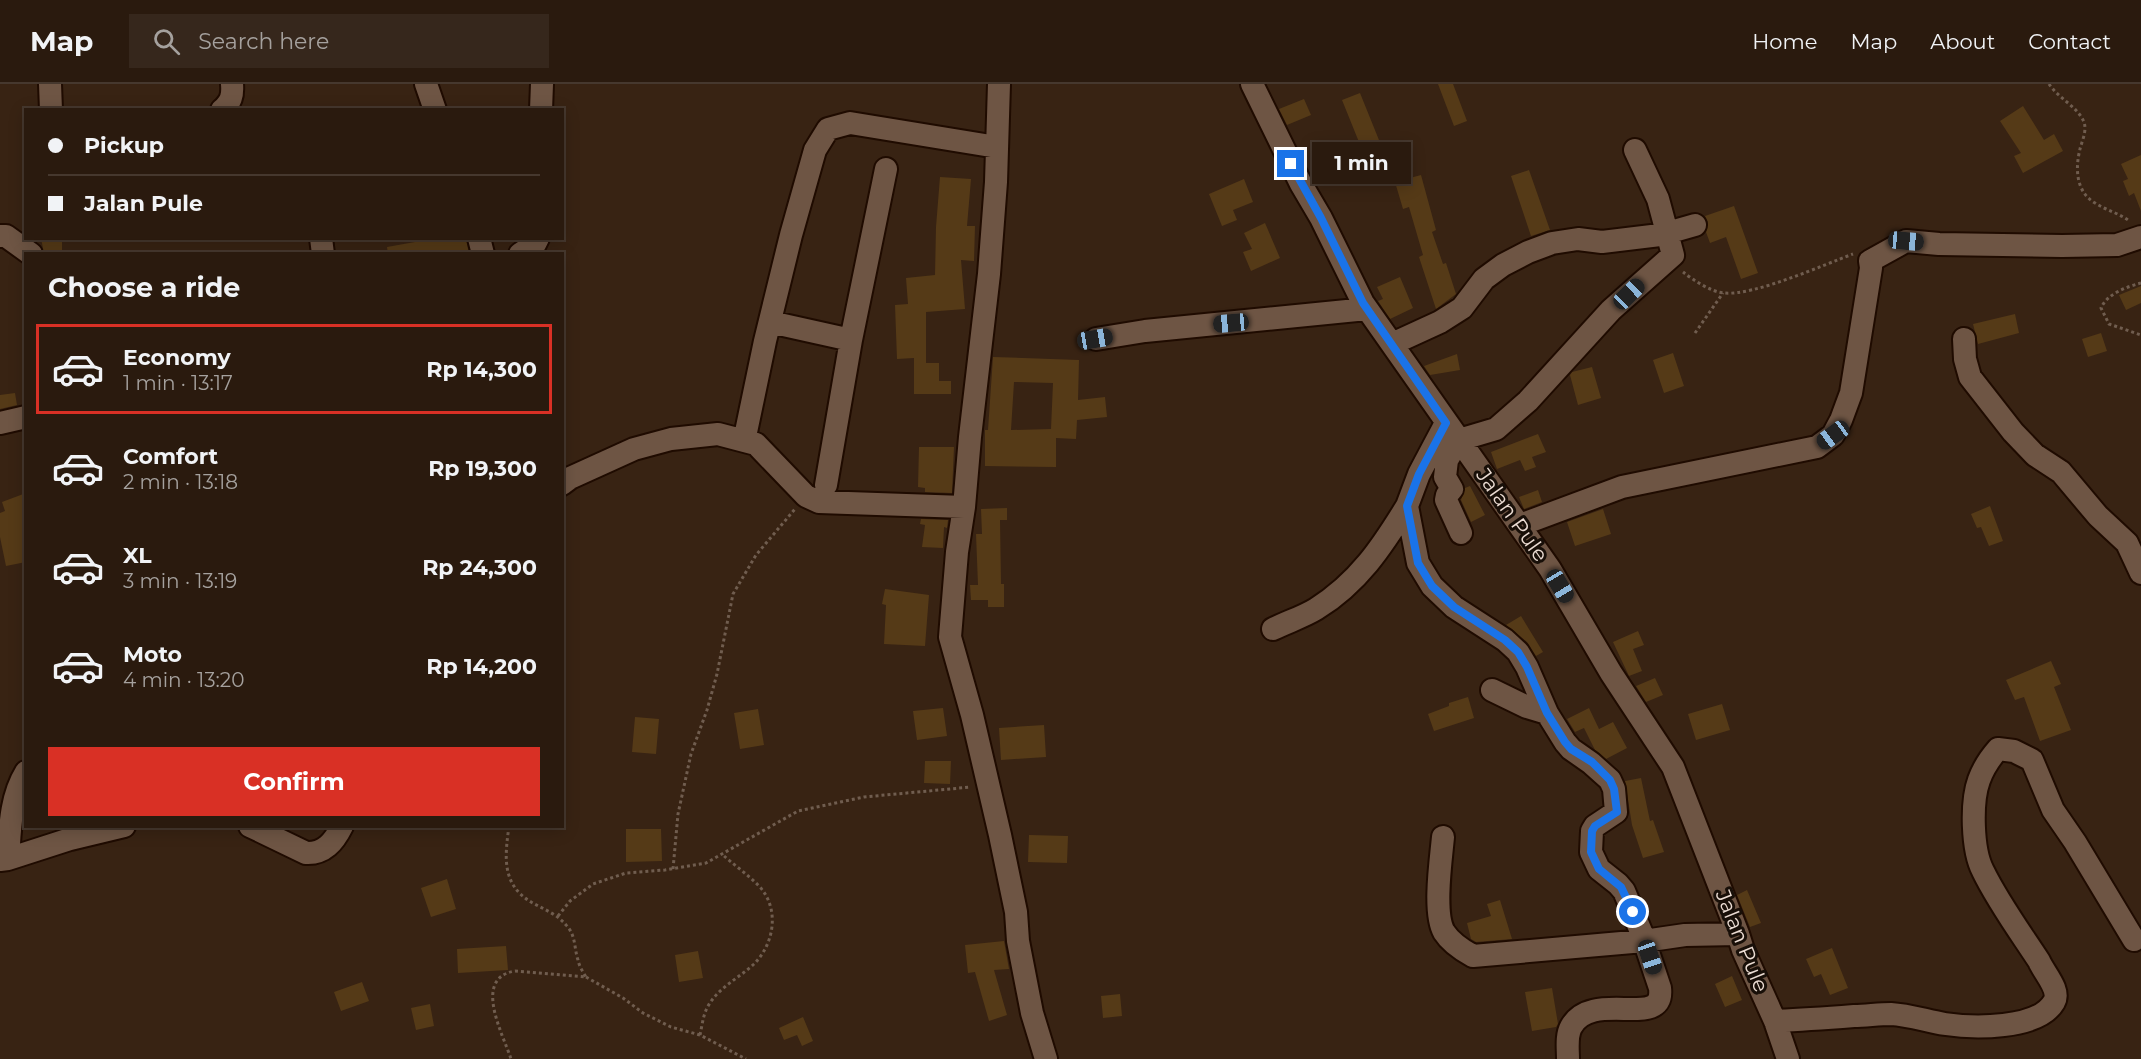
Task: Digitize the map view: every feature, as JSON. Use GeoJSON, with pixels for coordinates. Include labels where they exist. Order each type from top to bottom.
{"type":"FeatureCollection","features":[{"type":"Feature","properties":{"kind":"street"},"geometry":{"type":"LineString","coordinates":[[50,84],[51,108]]}},
{"type":"Feature","properties":{"kind":"street"},"geometry":{"type":"LineString","coordinates":[[224,108],[229,104],[233,94],[232,84]]}},
{"type":"Feature","properties":{"kind":"street"},"geometry":{"type":"LineString","coordinates":[[426,84],[434,108]]}},
{"type":"Feature","properties":{"kind":"street"},"geometry":{"type":"LineString","coordinates":[[541,108],[542,84]]}},
{"type":"Feature","properties":{"kind":"street"},"geometry":{"type":"LineString","coordinates":[[999,84],[989,274],[964,507],[957,552],[950,638],[972,715],[1016,912],[1018,941],[1032,1013],[1046,1059]]}},
{"type":"Feature","properties":{"kind":"street","name":"Jalan Pule"},"geometry":{"type":"LineString","coordinates":[[1252,84],[1301,184],[1368,309],[1550,569],[1611,673],[1673,767],[1743,950],[1775,1021],[1788,1059]]}},
{"type":"Feature","properties":{"kind":"street"},"geometry":{"type":"LineString","coordinates":[[746,432],[770,322],[815,150],[828,129],[850,123],[997,147]]}},
{"type":"Feature","properties":{"kind":"street"},"geometry":{"type":"LineString","coordinates":[[1273,629],[1315,610],[1352,582],[1375,556],[1407,506],[1419,474],[1453,431],[1496,429],[1528,401],[1611,310],[1673,255],[1658,199],[1635,150]]}},
{"type":"Feature","properties":{"kind":"street"},"geometry":{"type":"LineString","coordinates":[[825,484],[851,340],[886,169]]}},
{"type":"Feature","properties":{"kind":"street"},"geometry":{"type":"LineString","coordinates":[[1392,344],[1440,322],[1462,308],[1484,279],[1503,265],[1528,252],[1552,243],[1578,239],[1602,243],[1668,233],[1695,225]]}},
{"type":"Feature","properties":{"kind":"street"},"geometry":{"type":"LineString","coordinates":[[1520,525],[1622,487],[1817,447],[1833,435],[1851,393],[1870,261],[1906,241],[1939,244],[2117,245],[2137,231]]}},
{"type":"Feature","properties":{"kind":"street"},"geometry":{"type":"LineString","coordinates":[[0,236],[6,236],[28,252]]}},
{"type":"Feature","properties":{"kind":"street"},"geometry":{"type":"LineString","coordinates":[[523,252],[537,240]]}},
{"type":"Feature","properties":{"kind":"street"},"geometry":{"type":"LineString","coordinates":[[1095,339],[1144,331],[1368,309]]}},
{"type":"Feature","properties":{"kind":"street"},"geometry":{"type":"LineString","coordinates":[[770,322],[851,340]]}},
{"type":"Feature","properties":{"kind":"street"},"geometry":{"type":"LineString","coordinates":[[1964,339],[1965,359],[1970,377],[2013,432],[2035,455],[2061,472],[2098,516],[2127,543],[2141,573]]}},
{"type":"Feature","properties":{"kind":"street"},"geometry":{"type":"LineString","coordinates":[[0,423],[24,417]]}},
{"type":"Feature","properties":{"kind":"street"},"geometry":{"type":"LineString","coordinates":[[1453,431],[1445,477],[1452,489],[1446,500],[1461,533]]}},
{"type":"Feature","properties":{"kind":"street"},"geometry":{"type":"LineString","coordinates":[[564,482],[634,449],[671,439],[718,434],[756,444],[806,496],[819,502],[964,507]]}},
{"type":"Feature","properties":{"kind":"street"},"geometry":{"type":"LineString","coordinates":[[1407,506],[1418,563],[1432,586],[1454,607],[1505,640],[1518,652],[1547,713],[1571,749],[1592,762],[1613,784],[1617,812],[1595,826],[1592,831],[1591,852],[1599,869],[1621,887],[1644,941],[1660,988],[1661,998],[1659,1004],[1644,1009],[1593,1010],[1579,1018],[1570,1027],[1568,1059]]}},
{"type":"Feature","properties":{"kind":"street"},"geometry":{"type":"LineString","coordinates":[[1492,690],[1547,713]]}},
{"type":"Feature","properties":{"kind":"street"},"geometry":{"type":"LineString","coordinates":[[1775,1021],[1891,1014],[1946,1024],[1980,1027],[2024,1022],[2041,1014],[2053,1004],[2056,995],[2053,984],[2044,974],[2039,962],[1982,870],[1976,846],[1974,815],[1978,782],[1998,749],[2014,751],[2032,760],[2053,810],[2134,940]]}},
{"type":"Feature","properties":{"kind":"street"},"geometry":{"type":"LineString","coordinates":[[24,775],[18,785],[4,860],[70,838],[115,828]]}},
{"type":"Feature","properties":{"kind":"street"},"geometry":{"type":"LineString","coordinates":[[254,828],[306,853],[316,853],[328,846],[341,828]]}},
{"type":"Feature","properties":{"kind":"street"},"geometry":{"type":"LineString","coordinates":[[1443,837],[1439,880],[1440,920],[1443,930],[1459,948],[1473,956],[1644,941],[1685,935],[1738,933]]}},
{"type":"Feature","properties":{"kind":"path"},"geometry":{"type":"LineString","coordinates":[[2049,84],[2083,120],[2084,131],[2076,164],[2079,183],[2085,194],[2093,202],[2117,212],[2137,231]]}},
{"type":"Feature","properties":{"kind":"path"},"geometry":{"type":"LineString","coordinates":[[1673,255],[1684,274],[1724,294],[1748,291],[1858,252],[1868,255],[1870,261]]}},
{"type":"Feature","properties":{"kind":"path"},"geometry":{"type":"LineString","coordinates":[[2141,283],[2112,295],[2104,300],[2101,308],[2109,324],[2141,335]]}},
{"type":"Feature","properties":{"kind":"path"},"geometry":{"type":"LineString","coordinates":[[1695,333],[1724,294]]}},
{"type":"Feature","properties":{"kind":"path"},"geometry":{"type":"LineString","coordinates":[[672,869],[678,814],[691,753],[717,674],[734,594],[756,555],[806,496]]}},
{"type":"Feature","properties":{"kind":"path"},"geometry":{"type":"LineString","coordinates":[[558,916],[570,902],[593,884],[626,873],[706,863],[798,811],[864,797],[987,786]]}},
{"type":"Feature","properties":{"kind":"path"},"geometry":{"type":"LineString","coordinates":[[509,828],[505,858],[513,885],[528,901],[558,916],[568,927],[575,941],[578,961],[586,977]]}},
{"type":"Feature","properties":{"kind":"path"},"geometry":{"type":"LineString","coordinates":[[699,1035],[706,1009],[719,991],[755,963],[768,944],[773,922],[769,903],[760,886],[723,855]]}},
{"type":"Feature","properties":{"kind":"path"},"geometry":{"type":"LineString","coordinates":[[511,1059],[491,999],[494,985],[506,973],[515,971],[586,977],[623,998],[643,1013],[671,1027],[699,1035],[747,1059]]}},
{"type":"Feature","properties":{"kind":"building"},"geometry":{"type":"Polygon","coordinates":[[[1438,84],[1453,84],[1467,121],[1454,126],[1438,84]]]}},
{"type":"Feature","properties":{"kind":"building"},"geometry":{"type":"Polygon","coordinates":[[[1360,93],[1381,145],[1363,152],[1342,100],[1360,93]]]}},
{"type":"Feature","properties":{"kind":"building"},"geometry":{"type":"Polygon","coordinates":[[[1304,99],[1311,115],[1287,125],[1279,109],[1304,99]]]}},
{"type":"Feature","properties":{"kind":"building"},"geometry":{"type":"Polygon","coordinates":[[[2023,106],[2044,140],[2054,134],[2063,151],[2023,173],[2014,156],[2021,153],[2000,121],[2023,106]]]}},
{"type":"Feature","properties":{"kind":"building"},"geometry":{"type":"Polygon","coordinates":[[[2141,155],[2141,211],[2134,193],[2129,196],[2123,181],[2128,179],[2121,164],[2141,155]]]}},
{"type":"Feature","properties":{"kind":"building"},"geometry":{"type":"Polygon","coordinates":[[[1529,170],[1550,230],[1531,236],[1511,176],[1529,170]]]}},
{"type":"Feature","properties":{"kind":"building"},"geometry":{"type":"Polygon","coordinates":[[[1421,175],[1436,230],[1432,232],[1443,264],[1446,263],[1456,294],[1436,309],[1419,257],[1423,255],[1409,207],[1403,209],[1395,182],[1421,175]]]}},
{"type":"Feature","properties":{"kind":"building"},"geometry":{"type":"Polygon","coordinates":[[[940,177],[971,179],[967,226],[975,226],[974,261],[961,260],[965,309],[926,312],[926,363],[939,363],[939,381],[951,381],[951,394],[914,394],[914,358],[897,359],[895,305],[908,304],[906,278],[935,275],[940,177]]]}},
{"type":"Feature","properties":{"kind":"building"},"geometry":{"type":"Polygon","coordinates":[[[1244,179],[1253,202],[1233,210],[1237,220],[1222,226],[1209,194],[1244,179]]]}},
{"type":"Feature","properties":{"kind":"building"},"geometry":{"type":"Polygon","coordinates":[[[1734,206],[1758,273],[1741,279],[1726,237],[1710,243],[1706,232],[1708,222],[1705,216],[1734,206]]]}},
{"type":"Feature","properties":{"kind":"building"},"geometry":{"type":"Polygon","coordinates":[[[1265,223],[1280,258],[1251,271],[1243,252],[1252,249],[1244,233],[1265,223]]]}},
{"type":"Feature","properties":{"kind":"building"},"geometry":{"type":"Polygon","coordinates":[[[41,240],[62,240],[62,252],[44,252],[41,240]]]}},
{"type":"Feature","properties":{"kind":"building"},"geometry":{"type":"Polygon","coordinates":[[[426,240],[466,240],[469,252],[388,252],[387,247],[426,240]]]}},
{"type":"Feature","properties":{"kind":"building"},"geometry":{"type":"Polygon","coordinates":[[[1400,277],[1413,308],[1390,319],[1378,301],[1383,299],[1377,287],[1400,277]]]}},
{"type":"Feature","properties":{"kind":"building"},"geometry":{"type":"Polygon","coordinates":[[[2141,286],[2141,303],[2126,310],[2119,295],[2141,286]]]}},
{"type":"Feature","properties":{"kind":"building"},"geometry":{"type":"Polygon","coordinates":[[[2015,314],[2019,333],[1978,344],[1973,324],[2015,314]]]}},
{"type":"Feature","properties":{"kind":"building"},"geometry":{"type":"Polygon","coordinates":[[[2101,333],[2107,351],[2088,357],[2082,339],[2101,333]]]}},
{"type":"Feature","properties":{"kind":"building"},"geometry":{"type":"Polygon","coordinates":[[[1673,353],[1684,386],[1664,393],[1653,360],[1673,353]]]}},
{"type":"Feature","properties":{"kind":"building"},"geometry":{"type":"Polygon","coordinates":[[[1457,354],[1460,370],[1430,375],[1424,366],[1457,354]]]}},
{"type":"Feature","properties":{"kind":"building"},"geometry":{"type":"Polygon","coordinates":[[[993,357],[1079,360],[1078,400],[1105,397],[1107,417],[1077,420],[1076,439],[1056,438],[1056,467],[985,466],[985,430],[988,430],[993,357]],[[1014,382],[1011,430],[1051,429],[1053,383],[1014,382]]]}},
{"type":"Feature","properties":{"kind":"building"},"geometry":{"type":"Polygon","coordinates":[[[1592,367],[1601,398],[1578,405],[1570,375],[1572,372],[1592,367]]]}},
{"type":"Feature","properties":{"kind":"building"},"geometry":{"type":"Polygon","coordinates":[[[15,393],[17,405],[0,409],[0,395],[15,393]]]}},
{"type":"Feature","properties":{"kind":"building"},"geometry":{"type":"Polygon","coordinates":[[[1538,434],[1546,452],[1532,457],[1536,467],[1525,471],[1520,460],[1497,469],[1491,452],[1538,434]]]}},
{"type":"Feature","properties":{"kind":"building"},"geometry":{"type":"Polygon","coordinates":[[[919,447],[954,447],[952,493],[925,492],[925,488],[918,487],[919,447]]]}},
{"type":"Feature","properties":{"kind":"building"},"geometry":{"type":"Polygon","coordinates":[[[1470,486],[1485,515],[1471,522],[1461,500],[1465,488],[1470,486]]]}},
{"type":"Feature","properties":{"kind":"building"},"geometry":{"type":"Polygon","coordinates":[[[1538,490],[1542,502],[1524,509],[1519,497],[1538,490]]]}},
{"type":"Feature","properties":{"kind":"building"},"geometry":{"type":"Polygon","coordinates":[[[24,494],[24,562],[6,566],[0,537],[0,513],[5,511],[2,502],[24,494]]]}},
{"type":"Feature","properties":{"kind":"building"},"geometry":{"type":"Polygon","coordinates":[[[1990,506],[2003,541],[1989,546],[1981,527],[1977,528],[1971,514],[1990,506]]]}},
{"type":"Feature","properties":{"kind":"building"},"geometry":{"type":"Polygon","coordinates":[[[1007,508],[1007,520],[1000,520],[1001,584],[1004,584],[1004,607],[988,607],[988,600],[971,600],[970,585],[978,585],[976,534],[982,534],[981,509],[1007,508]]]}},
{"type":"Feature","properties":{"kind":"building"},"geometry":{"type":"Polygon","coordinates":[[[1603,509],[1611,534],[1575,546],[1567,522],[1603,509]]]}},
{"type":"Feature","properties":{"kind":"building"},"geometry":{"type":"Polygon","coordinates":[[[921,519],[948,520],[947,528],[944,527],[943,548],[922,547],[925,525],[920,524],[921,519]]]}},
{"type":"Feature","properties":{"kind":"building"},"geometry":{"type":"Polygon","coordinates":[[[885,589],[929,595],[925,646],[884,644],[886,605],[882,604],[885,589]]]}},
{"type":"Feature","properties":{"kind":"building"},"geometry":{"type":"Polygon","coordinates":[[[1521,616],[1543,652],[1536,656],[1527,642],[1506,625],[1521,616]]]}},
{"type":"Feature","properties":{"kind":"building"},"geometry":{"type":"Polygon","coordinates":[[[1638,631],[1644,645],[1633,649],[1642,671],[1629,676],[1613,642],[1638,631]]]}},
{"type":"Feature","properties":{"kind":"building"},"geometry":{"type":"Polygon","coordinates":[[[2051,661],[2061,684],[2054,687],[2071,730],[2040,741],[2024,697],[2015,700],[2006,680],[2051,661]]]}},
{"type":"Feature","properties":{"kind":"building"},"geometry":{"type":"Polygon","coordinates":[[[1655,678],[1663,695],[1646,702],[1636,686],[1655,678]]]}},
{"type":"Feature","properties":{"kind":"building"},"geometry":{"type":"Polygon","coordinates":[[[1468,697],[1474,718],[1434,731],[1428,714],[1449,706],[1449,703],[1468,697]]]}},
{"type":"Feature","properties":{"kind":"building"},"geometry":{"type":"Polygon","coordinates":[[[1722,704],[1730,730],[1696,740],[1688,714],[1722,704]]]}},
{"type":"Feature","properties":{"kind":"building"},"geometry":{"type":"Polygon","coordinates":[[[943,708],[947,736],[917,740],[913,711],[943,708]]]}},
{"type":"Feature","properties":{"kind":"building"},"geometry":{"type":"Polygon","coordinates":[[[1589,708],[1599,729],[1613,722],[1627,748],[1606,759],[1595,750],[1584,728],[1575,732],[1567,719],[1589,708]]]}},
{"type":"Feature","properties":{"kind":"building"},"geometry":{"type":"Polygon","coordinates":[[[758,709],[764,745],[740,749],[734,713],[758,709]]]}},
{"type":"Feature","properties":{"kind":"building"},"geometry":{"type":"Polygon","coordinates":[[[635,717],[659,719],[656,754],[632,752],[635,717]]]}},
{"type":"Feature","properties":{"kind":"building"},"geometry":{"type":"Polygon","coordinates":[[[1044,725],[1046,757],[1001,760],[999,728],[1044,725]]]}},
{"type":"Feature","properties":{"kind":"building"},"geometry":{"type":"Polygon","coordinates":[[[925,761],[951,761],[950,784],[924,783],[925,761]]]}},
{"type":"Feature","properties":{"kind":"building"},"geometry":{"type":"Polygon","coordinates":[[[1641,778],[1650,821],[1653,820],[1664,852],[1643,858],[1632,825],[1625,781],[1641,778]]]}},
{"type":"Feature","properties":{"kind":"building"},"geometry":{"type":"Polygon","coordinates":[[[626,829],[661,829],[662,861],[626,862],[626,829]]]}},
{"type":"Feature","properties":{"kind":"building"},"geometry":{"type":"Polygon","coordinates":[[[1029,835],[1068,836],[1067,863],[1028,862],[1029,835]]]}},
{"type":"Feature","properties":{"kind":"building"},"geometry":{"type":"Polygon","coordinates":[[[447,879],[456,909],[431,917],[421,888],[447,879]]]}},
{"type":"Feature","properties":{"kind":"building"},"geometry":{"type":"Polygon","coordinates":[[[1747,890],[1761,923],[1750,927],[1737,895],[1747,890]]]}},
{"type":"Feature","properties":{"kind":"building"},"geometry":{"type":"Polygon","coordinates":[[[1500,900],[1512,939],[1476,942],[1471,939],[1467,923],[1491,916],[1487,904],[1500,900]]]}},
{"type":"Feature","properties":{"kind":"building"},"geometry":{"type":"Polygon","coordinates":[[[1004,941],[1009,969],[994,970],[1007,1015],[989,1021],[975,972],[968,973],[965,945],[1004,941]]]}},
{"type":"Feature","properties":{"kind":"building"},"geometry":{"type":"Polygon","coordinates":[[[506,946],[508,970],[458,973],[457,949],[506,946]]]}},
{"type":"Feature","properties":{"kind":"building"},"geometry":{"type":"Polygon","coordinates":[[[1832,948],[1848,988],[1830,995],[1821,974],[1814,977],[1806,959],[1832,948]]]}},
{"type":"Feature","properties":{"kind":"building"},"geometry":{"type":"Polygon","coordinates":[[[698,951],[703,978],[679,982],[675,955],[698,951]]]}},
{"type":"Feature","properties":{"kind":"building"},"geometry":{"type":"Polygon","coordinates":[[[1732,976],[1742,1000],[1725,1007],[1715,984],[1732,976]]]}},
{"type":"Feature","properties":{"kind":"building"},"geometry":{"type":"Polygon","coordinates":[[[362,982],[369,1001],[341,1011],[334,992],[362,982]]]}},
{"type":"Feature","properties":{"kind":"building"},"geometry":{"type":"Polygon","coordinates":[[[1552,988],[1558,1024],[1556,1027],[1532,1031],[1525,992],[1552,988]]]}},
{"type":"Feature","properties":{"kind":"building"},"geometry":{"type":"Polygon","coordinates":[[[1120,994],[1122,1016],[1103,1018],[1101,996],[1120,994]]]}},
{"type":"Feature","properties":{"kind":"building"},"geometry":{"type":"Polygon","coordinates":[[[430,1004],[434,1026],[416,1030],[411,1008],[430,1004]]]}},
{"type":"Feature","properties":{"kind":"building"},"geometry":{"type":"Polygon","coordinates":[[[803,1017],[813,1041],[802,1046],[797,1035],[784,1040],[779,1028],[803,1017]]]}},
{"type":"Feature","properties":{"kind":"route"},"geometry":{"type":"LineString","coordinates":[[1291,164],[1321,218],[1363,303],[1446,423],[1419,474],[1407,506],[1418,563],[1432,586],[1454,607],[1505,640],[1518,652],[1547,713],[1565,742],[1579,755],[1592,762],[1613,784],[1617,812],[1611,818],[1595,826],[1592,831],[1591,852],[1599,869],[1621,887],[1633,912]]}}]}
